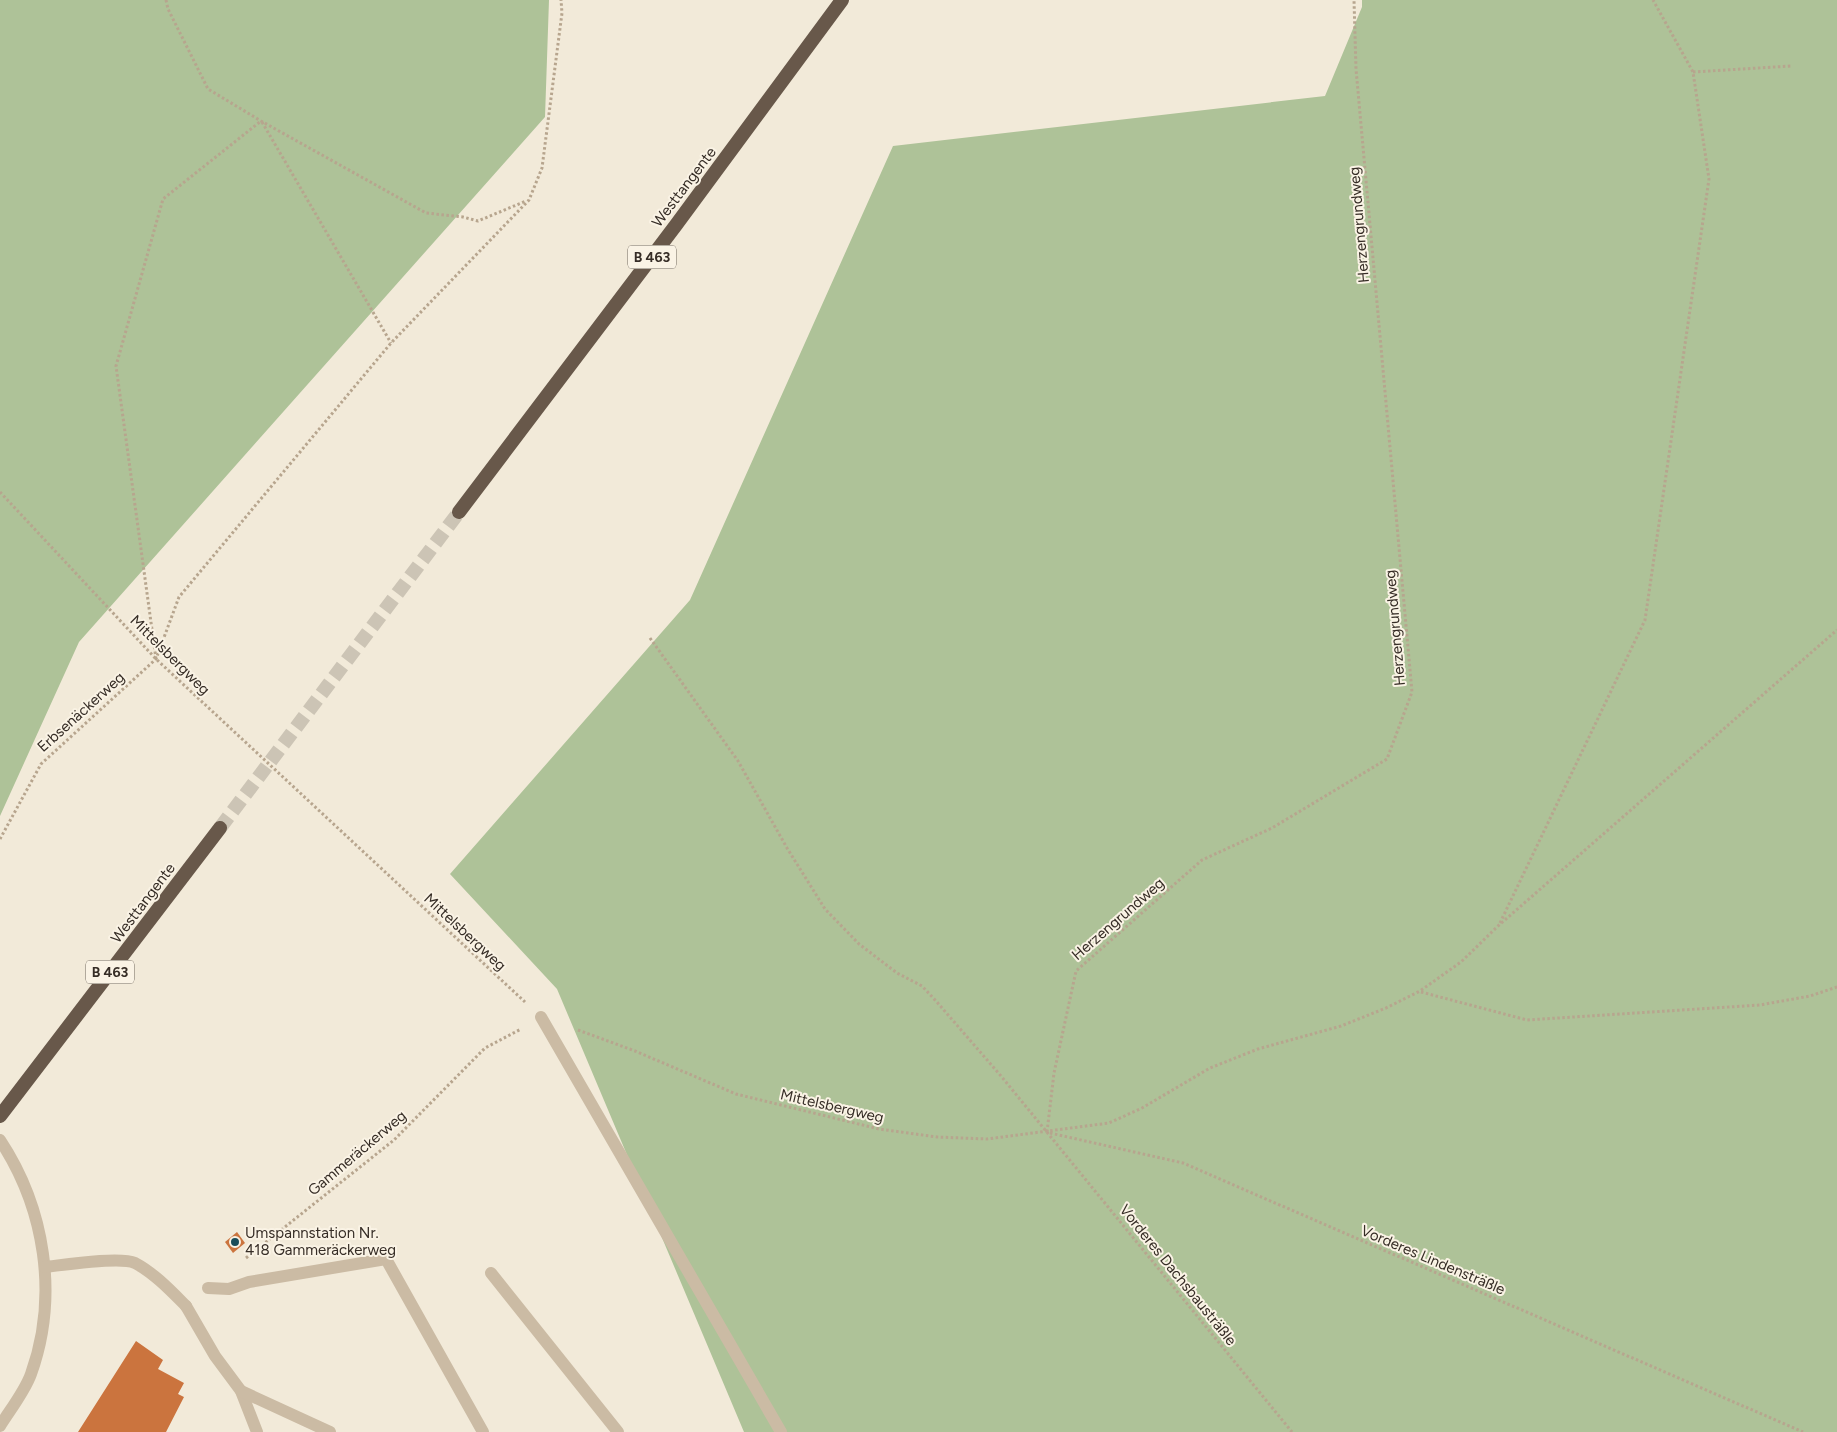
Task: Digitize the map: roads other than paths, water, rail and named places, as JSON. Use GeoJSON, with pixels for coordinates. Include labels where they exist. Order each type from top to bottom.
{"type":"FeatureCollection","features":[{"type":"Feature","properties":{"kind":"highway","name":"Westtangente"},"geometry":{"type":"LineString","coordinates":[[459,512],[676,225],[842,0]]}},
{"type":"Feature","properties":{"kind":"highway","name":"Westtangente"},"geometry":{"type":"LineString","coordinates":[[0,1116],[220,828]]}},
{"type":"Feature","properties":{"kind":"street"},"geometry":{"type":"LineString","coordinates":[[541,1017],[780,1432]]}},
{"type":"Feature","properties":{"kind":"street"},"geometry":{"type":"LineString","coordinates":[[0,1140],[26,1186],[37,1219],[45,1267],[45,1299],[41,1337],[31,1375],[0,1426]]}},
{"type":"Feature","properties":{"kind":"street"},"geometry":{"type":"LineString","coordinates":[[208,1288],[229,1288],[249,1282],[386,1259],[482,1432]]}},
{"type":"Feature","properties":{"kind":"street"},"geometry":{"type":"LineString","coordinates":[[45,1267],[99,1261],[133,1262],[164,1284],[186,1306],[215,1356],[242,1391],[257,1432]]}},
{"type":"Feature","properties":{"kind":"street"},"geometry":{"type":"LineString","coordinates":[[491,1273],[618,1432]]}},
{"type":"Feature","properties":{"kind":"street"},"geometry":{"type":"LineString","coordinates":[[242,1391],[330,1432]]}},
{"type":"Feature","properties":{"kind":"tunnel"},"geometry":{"type":"LineString","coordinates":[[220,828],[459,512]]}},
{"type":"Feature","properties":{"kind":"place","name":"Umspannstation Nr. 418 Gammeräckerweg"},"geometry":{"type":"Point","coordinates":[235,1242]}}]}
